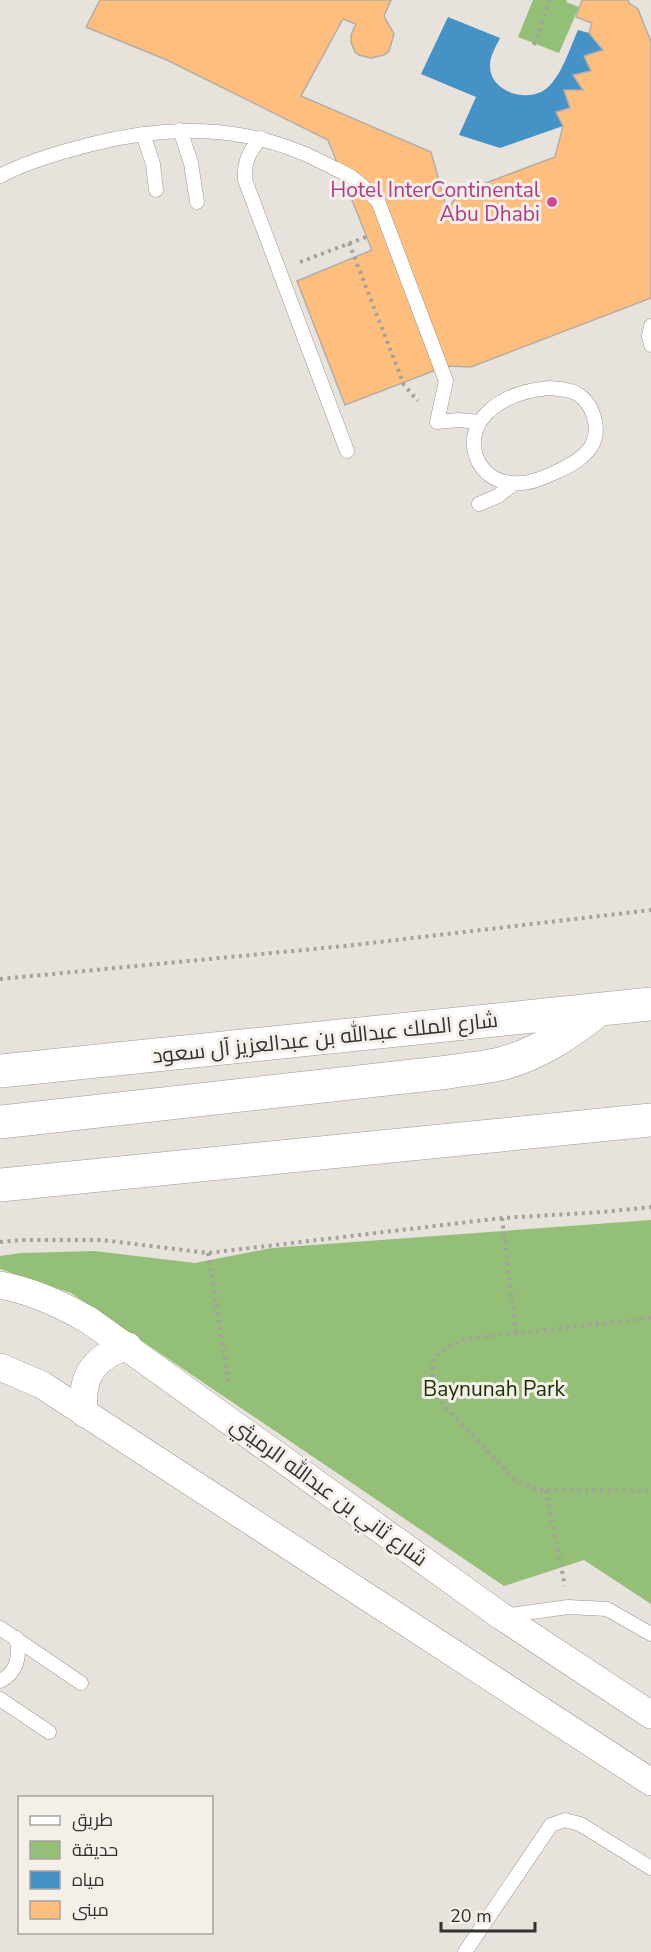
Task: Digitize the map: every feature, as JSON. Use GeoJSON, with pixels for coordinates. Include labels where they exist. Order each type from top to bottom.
{"type":"FeatureCollection","features":[{"type":"Feature","properties":{"kind":"main road","name":"شارع الملك عبدالله بن عبدالعزيز آل سعود"},"geometry":{"type":"LineString","coordinates":[[0,1071],[651,1004]]}},
{"type":"Feature","properties":{"kind":"main road"},"geometry":{"type":"LineString","coordinates":[[0,1122],[448,1072],[501,1064],[532,1053],[570,1032],[600,1009]]}},
{"type":"Feature","properties":{"kind":"main road"},"geometry":{"type":"LineString","coordinates":[[0,1185],[651,1120]]}},
{"type":"Feature","properties":{"kind":"street","name":"شارع ثاني بن عبدالله الرميثي"},"geometry":{"type":"LineString","coordinates":[[0,1285],[43,1296],[67,1307],[128,1347],[501,1616],[651,1715]]}},
{"type":"Feature","properties":{"kind":"street"},"geometry":{"type":"LineString","coordinates":[[85,1414],[84,1391],[91,1370],[101,1359],[114,1351],[128,1347]]}},
{"type":"Feature","properties":{"kind":"street"},"geometry":{"type":"LineString","coordinates":[[0,1367],[42,1385],[651,1782]]}},
{"type":"Feature","properties":{"kind":"lane"},"geometry":{"type":"LineString","coordinates":[[180,130],[191,163],[198,202]]}},
{"type":"Feature","properties":{"kind":"lane"},"geometry":{"type":"LineString","coordinates":[[0,176],[61,152],[115,138],[180,130],[216,131],[261,138],[312,157],[355,180],[378,201],[446,381],[437,422],[458,420],[479,422]]}},
{"type":"Feature","properties":{"kind":"lane"},"geometry":{"type":"LineString","coordinates":[[143,134],[153,164],[156,190]]}},
{"type":"Feature","properties":{"kind":"lane"},"geometry":{"type":"LineString","coordinates":[[261,138],[252,147],[247,157],[245,180],[347,451]]}},
{"type":"Feature","properties":{"kind":"lane"},"geometry":{"type":"LineString","coordinates":[[651,326],[649,336],[651,345]]}},
{"type":"Feature","properties":{"kind":"lane"},"geometry":{"type":"LineString","coordinates":[[479,504],[498,496],[513,484],[546,476],[569,466],[583,456],[591,446],[596,422],[585,400],[564,389],[549,388],[527,392],[506,400],[479,422],[474,432],[473,444],[478,462],[490,476],[513,484]]}},
{"type":"Feature","properties":{"kind":"lane"},"geometry":{"type":"LineString","coordinates":[[501,1616],[568,1607],[607,1609],[651,1634]]}},
{"type":"Feature","properties":{"kind":"lane"},"geometry":{"type":"LineString","coordinates":[[0,1628],[81,1683]]}},
{"type":"Feature","properties":{"kind":"lane"},"geometry":{"type":"LineString","coordinates":[[0,1681],[11,1673],[16,1665],[19,1656],[16,1638]]}},
{"type":"Feature","properties":{"kind":"lane"},"geometry":{"type":"LineString","coordinates":[[0,1699],[49,1732]]}},
{"type":"Feature","properties":{"kind":"lane"},"geometry":{"type":"LineString","coordinates":[[465,1952],[551,1825],[566,1820],[580,1824],[651,1868]]}},
{"type":"Feature","properties":{"kind":"path"},"geometry":{"type":"LineString","coordinates":[[534,45],[550,0]]}},
{"type":"Feature","properties":{"kind":"path"},"geometry":{"type":"LineString","coordinates":[[279,269],[388,228]]}},
{"type":"Feature","properties":{"kind":"path"},"geometry":{"type":"LineString","coordinates":[[349,243],[404,385]]}},
{"type":"Feature","properties":{"kind":"path"},"geometry":{"type":"LineString","coordinates":[[0,979],[388,941],[651,910]]}},
{"type":"Feature","properties":{"kind":"path"},"geometry":{"type":"LineString","coordinates":[[0,1242],[102,1240],[208,1253],[502,1218],[651,1207]]}},
{"type":"Feature","properties":{"kind":"path"},"geometry":{"type":"LineString","coordinates":[[502,1218],[516,1333]]}},
{"type":"Feature","properties":{"kind":"path"},"geometry":{"type":"LineString","coordinates":[[208,1253],[236,1425]]}},
{"type":"Feature","properties":{"kind":"path"},"geometry":{"type":"LineString","coordinates":[[651,1318],[465,1339],[445,1348],[433,1360],[432,1377],[437,1398],[515,1480],[538,1490],[651,1491]]}},
{"type":"Feature","properties":{"kind":"path"},"geometry":{"type":"LineString","coordinates":[[546,1490],[568,1607]]}},
{"type":"Feature","properties":{"kind":"green space"},"geometry":{"type":"Polygon","coordinates":[[[533,0],[567,0],[566,2],[579,7],[559,53],[518,37],[533,0]]]}},
{"type":"Feature","properties":{"kind":"green space","name":"Baynunah Park"},"geometry":{"type":"Polygon","coordinates":[[[651,1220],[651,1604],[584,1560],[504,1586],[71,1293],[0,1269],[0,1256],[21,1253],[94,1251],[195,1263],[272,1248],[651,1220]]]}},
{"type":"Feature","properties":{"kind":"water"},"geometry":{"type":"Polygon","coordinates":[[[448,17],[500,38],[491,58],[491,74],[503,88],[520,95],[539,93],[552,83],[565,61],[578,30],[589,33],[603,50],[584,56],[591,71],[573,75],[583,90],[564,90],[570,108],[556,113],[563,126],[500,148],[459,135],[476,97],[421,74],[448,17]]]}},
{"type":"Feature","properties":{"kind":"building","name":"Hotel InterContinental Abu Dhabi"},"geometry":{"type":"Polygon","coordinates":[[[100,0],[391,0],[384,16],[394,34],[389,51],[384,55],[371,58],[359,55],[355,52],[351,42],[351,35],[356,24],[343,19],[301,96],[431,152],[447,210],[459,193],[555,157],[563,126],[556,112],[570,108],[564,90],[583,90],[573,75],[591,71],[584,56],[603,50],[589,33],[592,23],[576,17],[582,0],[628,0],[638,9],[651,42],[651,298],[471,367],[446,366],[345,405],[297,281],[372,250],[328,140],[167,60],[86,27],[100,0]]]}},
{"type":"Feature","properties":{"kind":"place","name":"Hotel InterContinental Abu Dhabi"},"geometry":{"type":"Point","coordinates":[552,202]}}]}
